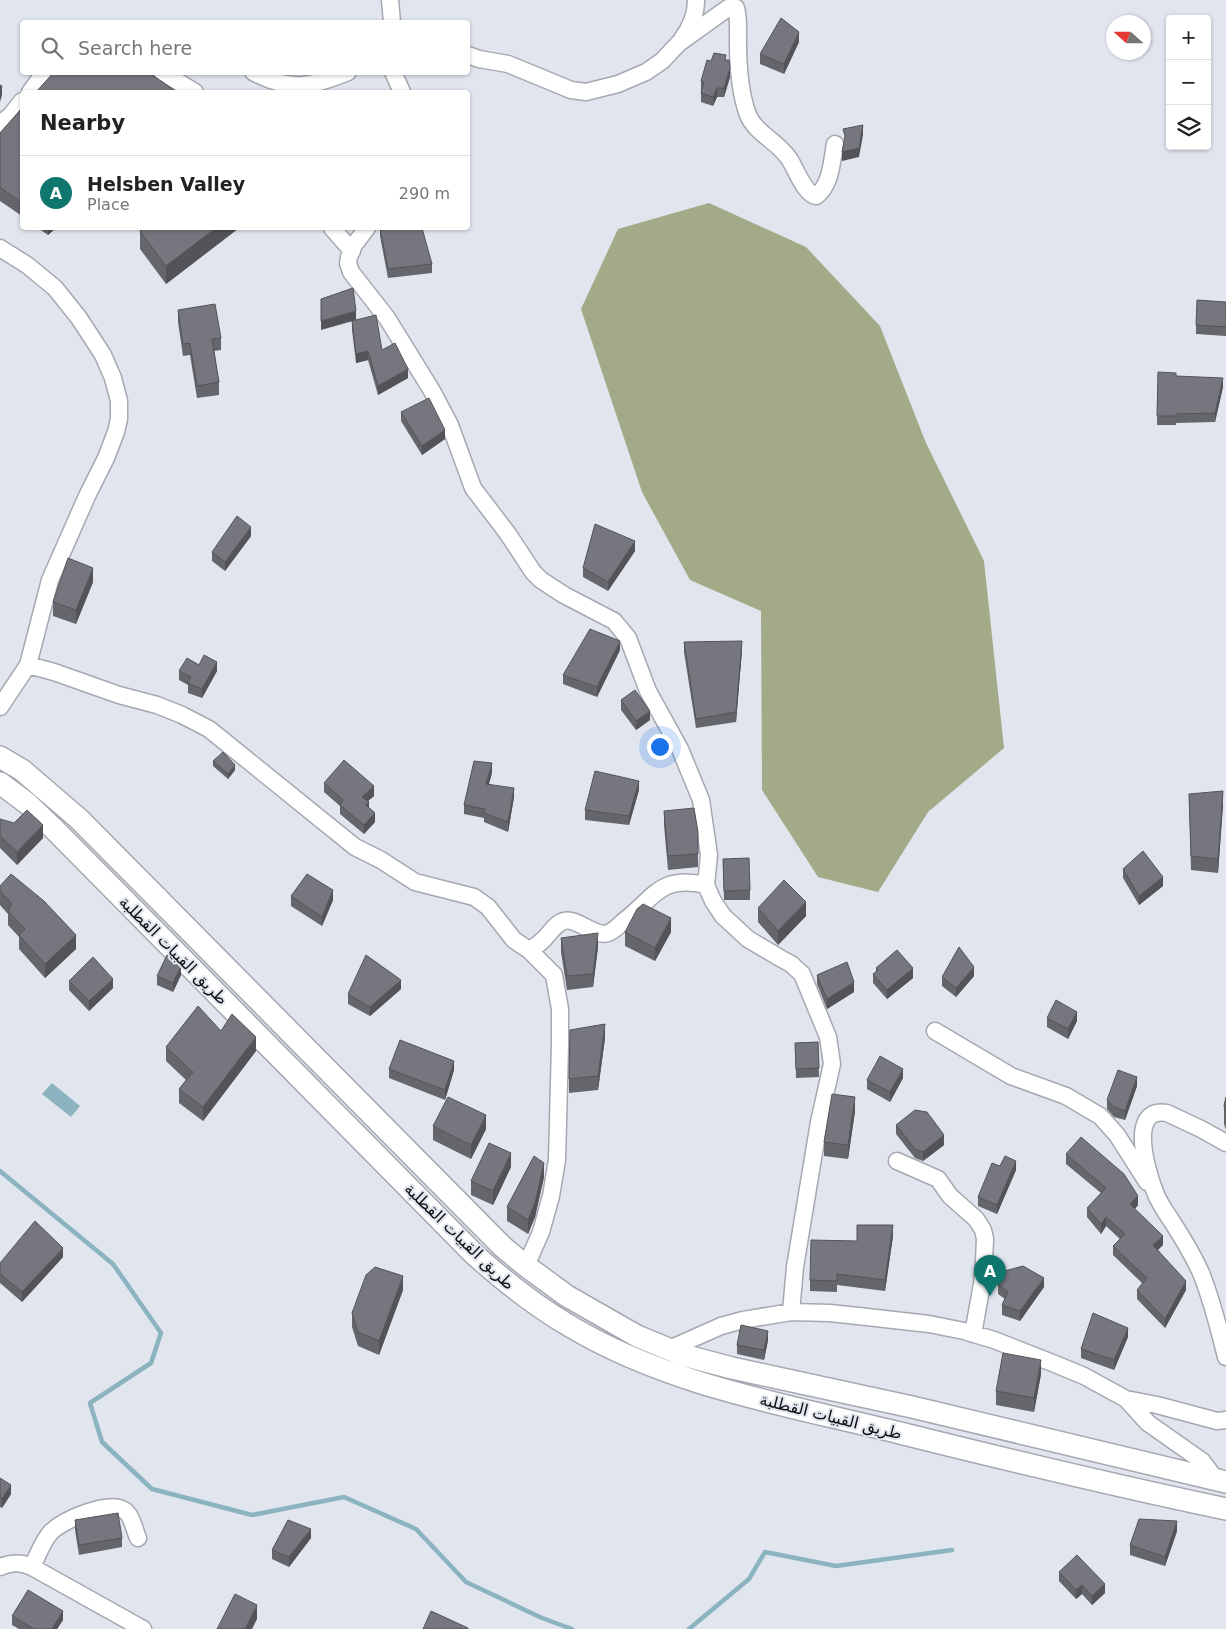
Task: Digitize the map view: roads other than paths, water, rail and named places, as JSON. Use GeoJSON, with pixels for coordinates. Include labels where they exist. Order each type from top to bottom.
{"type":"FeatureCollection","features":[{"type":"Feature","properties":{"kind":"main road"},"geometry":{"type":"LineString","coordinates":[[0,757],[22,770],[85,826],[503,1247],[567,1296],[610,1322],[667,1350],[732,1368],[912,1407],[1222,1481]]}},
{"type":"Feature","properties":{"kind":"main road","name":"طريق القبيات القطلبة"},"geometry":{"type":"LineString","coordinates":[[0,783],[28,804],[52,827],[475,1254],[516,1291],[569,1326],[621,1352],[703,1384],[808,1412],[1226,1509]]}},
{"type":"Feature","properties":{"kind":"main road"},"geometry":{"type":"LineString","coordinates":[[28,804],[43,788]]}},
{"type":"Feature","properties":{"kind":"street"},"geometry":{"type":"LineString","coordinates":[[390,0],[392,20]]}},
{"type":"Feature","properties":{"kind":"street"},"geometry":{"type":"LineString","coordinates":[[680,43],[689,30],[696,11],[696,0]]}},
{"type":"Feature","properties":{"kind":"street"},"geometry":{"type":"LineString","coordinates":[[470,56],[508,64],[571,90],[586,92],[618,84],[646,72],[662,61],[680,43],[728,8],[736,8],[740,74],[748,115],[758,129],[788,157],[811,195],[816,196],[823,190],[830,170],[835,144]]}},
{"type":"Feature","properties":{"kind":"street"},"geometry":{"type":"LineString","coordinates":[[32,90],[43,75]]}},
{"type":"Feature","properties":{"kind":"street"},"geometry":{"type":"LineString","coordinates":[[167,75],[192,90]]}},
{"type":"Feature","properties":{"kind":"street"},"geometry":{"type":"LineString","coordinates":[[260,75],[280,84],[299,86],[322,82],[340,75]]}},
{"type":"Feature","properties":{"kind":"street"},"geometry":{"type":"LineString","coordinates":[[394,75],[401,90]]}},
{"type":"Feature","properties":{"kind":"street"},"geometry":{"type":"LineString","coordinates":[[0,124],[11,115],[20,104]]}},
{"type":"Feature","properties":{"kind":"street"},"geometry":{"type":"LineString","coordinates":[[334,230],[352,251]]}},
{"type":"Feature","properties":{"kind":"street"},"geometry":{"type":"LineString","coordinates":[[365,230],[354,245],[348,263],[351,272],[387,318],[432,391],[450,425],[473,488],[508,534],[533,572],[541,580],[564,595],[614,621],[628,638],[648,691],[680,748],[701,800],[709,856],[706,886],[713,901],[723,916],[748,938],[791,964],[802,974],[828,1037],[832,1064],[819,1122],[795,1267],[791,1312]]}},
{"type":"Feature","properties":{"kind":"street"},"geometry":{"type":"LineString","coordinates":[[0,248],[27,265],[50,284],[67,303],[103,355],[113,378],[119,402],[119,419],[116,432],[106,458],[50,580],[28,665],[0,706]]}},
{"type":"Feature","properties":{"kind":"street"},"geometry":{"type":"LineString","coordinates":[[28,665],[119,695],[158,705],[209,729],[355,847],[381,860],[416,882],[474,898],[488,907],[514,940],[529,950],[554,975],[560,1009],[557,1160],[551,1196],[541,1232],[526,1266]]}},
{"type":"Feature","properties":{"kind":"street"},"geometry":{"type":"LineString","coordinates":[[529,950],[538,945],[561,922],[569,920],[599,933],[608,933],[666,885],[682,882],[706,886]]}},
{"type":"Feature","properties":{"kind":"street"},"geometry":{"type":"LineString","coordinates":[[935,1031],[1011,1076],[1066,1096],[1100,1116],[1117,1135],[1183,1239],[1200,1273],[1226,1357]]}},
{"type":"Feature","properties":{"kind":"street"},"geometry":{"type":"LineString","coordinates":[[1157,1198],[1142,1142],[1144,1124],[1149,1116],[1155,1113],[1167,1113],[1226,1143]]}},
{"type":"Feature","properties":{"kind":"street"},"geometry":{"type":"LineString","coordinates":[[897,1161],[938,1179],[950,1196],[976,1218],[983,1230],[985,1239],[982,1284],[973,1334]]}},
{"type":"Feature","properties":{"kind":"street"},"geometry":{"type":"LineString","coordinates":[[667,1350],[721,1326],[791,1312],[830,1313],[930,1324],[994,1340],[1084,1376],[1126,1399],[1217,1421],[1226,1420]]}},
{"type":"Feature","properties":{"kind":"street"},"geometry":{"type":"LineString","coordinates":[[1126,1399],[1148,1423],[1202,1462],[1222,1481]]}},
{"type":"Feature","properties":{"kind":"street"},"geometry":{"type":"LineString","coordinates":[[32,1567],[44,1542],[57,1527],[99,1509],[117,1508],[124,1510],[130,1517],[138,1538]]}},
{"type":"Feature","properties":{"kind":"street"},"geometry":{"type":"LineString","coordinates":[[0,1567],[16,1562],[23,1563],[139,1628]]}},
{"type":"Feature","properties":{"kind":"water"},"geometry":{"type":"Polygon","coordinates":[[[52,1083],[80,1106],[71,1117],[42,1094],[52,1083]]]}},
{"type":"Feature","properties":{"kind":"waterway"},"geometry":{"type":"LineString","coordinates":[[0,1171],[113,1264],[161,1333],[151,1363],[90,1403],[102,1442],[152,1489],[252,1515],[344,1497],[416,1529],[466,1582],[542,1618],[572,1629]]}},
{"type":"Feature","properties":{"kind":"waterway"},"geometry":{"type":"LineString","coordinates":[[689,1629],[749,1579],[765,1552],[836,1566],[952,1550]]}},
{"type":"Feature","properties":{"kind":"place","name":"Helsben Valley"},"geometry":{"type":"Point","coordinates":[990,1296]}}]}
